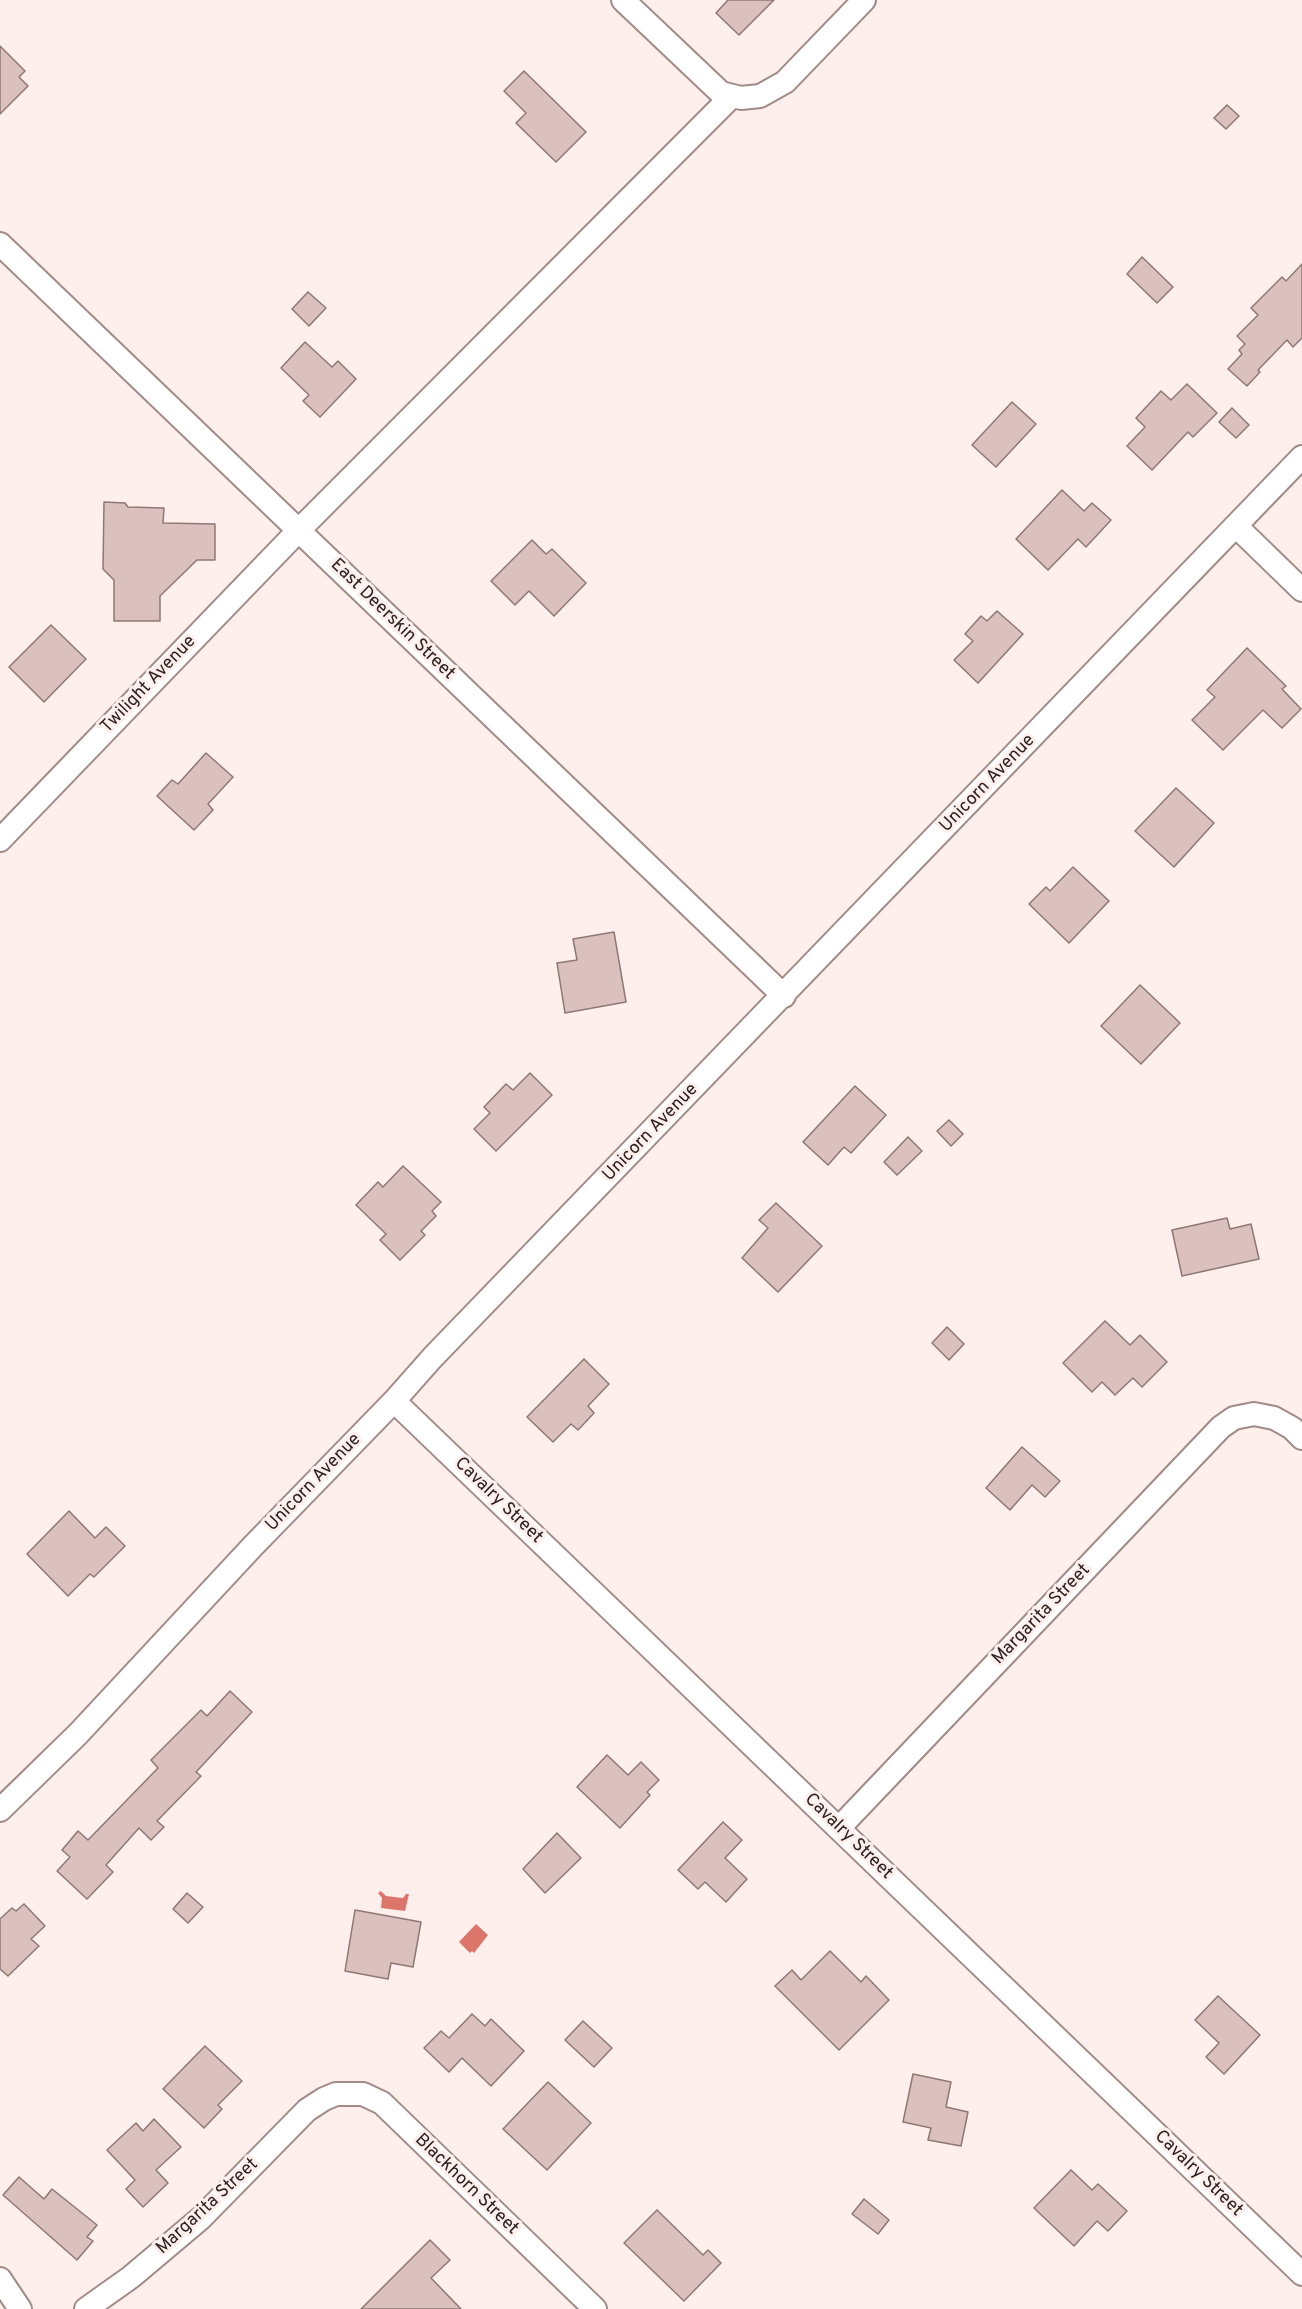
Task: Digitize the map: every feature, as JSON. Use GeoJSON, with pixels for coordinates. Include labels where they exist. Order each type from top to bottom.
{"type":"FeatureCollection","features":[{"type":"Feature","properties":{"kind":"street"},"geometry":{"type":"LineString","coordinates":[[623,0],[721,93],[741,98],[760,96],[785,82],[864,0]]}},
{"type":"Feature","properties":{"kind":"street","name":"Twilight Avenue"},"geometry":{"type":"LineString","coordinates":[[0,840],[299,530],[730,96]]}},
{"type":"Feature","properties":{"kind":"street","name":"East Deerskin Street"},"geometry":{"type":"LineString","coordinates":[[0,243],[784,996]]}},
{"type":"Feature","properties":{"kind":"street","name":"Unicorn Avenue"},"geometry":{"type":"LineString","coordinates":[[0,1810],[78,1734],[253,1546],[434,1357],[1302,457]]}},
{"type":"Feature","properties":{"kind":"street"},"geometry":{"type":"LineString","coordinates":[[1236,526],[1302,590]]}},
{"type":"Feature","properties":{"kind":"street","name":"Cavalry Street"},"geometry":{"type":"LineString","coordinates":[[394,1401],[1302,2274]]}},
{"type":"Feature","properties":{"kind":"street","name":"Margarita Street"},"geometry":{"type":"LineString","coordinates":[[839,1828],[1221,1427],[1234,1418],[1254,1414],[1274,1418],[1292,1428],[1302,1438]]}},
{"type":"Feature","properties":{"kind":"street","name":"Blackhorn Street"},"geometry":{"type":"LineString","coordinates":[[324,2099],[336,2094],[363,2094],[382,2103],[595,2309]]}},
{"type":"Feature","properties":{"kind":"street","name":"Margarita Street"},"geometry":{"type":"LineString","coordinates":[[86,2309],[131,2277],[201,2218],[307,2110],[324,2099]]}},
{"type":"Feature","properties":{"kind":"street"},"geometry":{"type":"LineString","coordinates":[[0,2279],[20,2309]]}},
{"type":"Feature","properties":{"kind":"shaded area"},"geometry":{"type":"Polygon","coordinates":[[[381,1891],[386,1896],[403,1898],[409,1894],[405,1911],[381,1908],[382,1898],[378,1893],[381,1891]]]}},
{"type":"Feature","properties":{"kind":"shaded area"},"geometry":{"type":"Polygon","coordinates":[[[476,1924],[488,1935],[474,1953],[472,1951],[470,1953],[459,1942],[476,1924]]]}},
{"type":"Feature","properties":{"kind":"building"},"geometry":{"type":"Polygon","coordinates":[[[728,0],[774,0],[739,35],[716,13],[728,0]]]}},
{"type":"Feature","properties":{"kind":"building"},"geometry":{"type":"Polygon","coordinates":[[[0,46],[25,71],[19,77],[28,86],[0,114],[0,46]]]}},
{"type":"Feature","properties":{"kind":"building"},"geometry":{"type":"Polygon","coordinates":[[[524,71],[586,132],[556,162],[516,123],[526,113],[504,91],[524,71]]]}},
{"type":"Feature","properties":{"kind":"building"},"geometry":{"type":"Polygon","coordinates":[[[1227,105],[1239,116],[1226,129],[1214,118],[1227,105]]]}},
{"type":"Feature","properties":{"kind":"building"},"geometry":{"type":"Polygon","coordinates":[[[1142,257],[1173,287],[1157,303],[1127,274],[1142,257]]]}},
{"type":"Feature","properties":{"kind":"building"},"geometry":{"type":"Polygon","coordinates":[[[1302,264],[1302,338],[1293,347],[1287,340],[1258,370],[1260,372],[1247,386],[1228,369],[1242,354],[1239,350],[1245,344],[1237,336],[1258,315],[1251,308],[1282,277],[1286,281],[1302,264]]]}},
{"type":"Feature","properties":{"kind":"building"},"geometry":{"type":"Polygon","coordinates":[[[308,292],[326,308],[309,326],[292,309],[308,292]]]}},
{"type":"Feature","properties":{"kind":"building"},"geometry":{"type":"Polygon","coordinates":[[[305,342],[332,367],[338,361],[356,379],[320,417],[303,401],[309,395],[281,368],[305,342]]]}},
{"type":"Feature","properties":{"kind":"building"},"geometry":{"type":"Polygon","coordinates":[[[1187,384],[1217,413],[1193,437],[1188,432],[1152,470],[1127,446],[1145,427],[1136,418],[1161,391],[1171,400],[1187,384]]]}},
{"type":"Feature","properties":{"kind":"building"},"geometry":{"type":"Polygon","coordinates":[[[1012,402],[1036,424],[996,467],[972,445],[1012,402]]]}},
{"type":"Feature","properties":{"kind":"building"},"geometry":{"type":"Polygon","coordinates":[[[1232,408],[1249,425],[1236,438],[1219,422],[1232,408]]]}},
{"type":"Feature","properties":{"kind":"building"},"geometry":{"type":"Polygon","coordinates":[[[1062,490],[1084,511],[1092,503],[1111,520],[1086,547],[1078,539],[1048,570],[1016,539],[1062,490]]]}},
{"type":"Feature","properties":{"kind":"building"},"geometry":{"type":"Polygon","coordinates":[[[104,502],[125,503],[128,507],[164,508],[163,523],[215,524],[215,560],[197,560],[160,596],[160,621],[114,621],[114,580],[103,569],[104,502]]]}},
{"type":"Feature","properties":{"kind":"building"},"geometry":{"type":"Polygon","coordinates":[[[532,540],[546,554],[552,549],[586,583],[554,616],[529,591],[515,605],[491,581],[532,540]]]}},
{"type":"Feature","properties":{"kind":"building"},"geometry":{"type":"Polygon","coordinates":[[[997,611],[1023,634],[978,683],[954,660],[973,641],[965,634],[981,616],[987,621],[997,611]]]}},
{"type":"Feature","properties":{"kind":"building"},"geometry":{"type":"Polygon","coordinates":[[[51,625],[86,659],[44,702],[9,667],[51,625]]]}},
{"type":"Feature","properties":{"kind":"building"},"geometry":{"type":"Polygon","coordinates":[[[1247,648],[1286,686],[1282,689],[1301,709],[1282,728],[1263,710],[1223,750],[1192,720],[1215,697],[1207,690],[1247,648]]]}},
{"type":"Feature","properties":{"kind":"building"},"geometry":{"type":"Polygon","coordinates":[[[206,753],[233,777],[208,804],[213,810],[194,830],[157,796],[172,780],[178,784],[206,753]]]}},
{"type":"Feature","properties":{"kind":"building"},"geometry":{"type":"Polygon","coordinates":[[[1176,788],[1214,823],[1174,867],[1135,831],[1176,788]]]}},
{"type":"Feature","properties":{"kind":"building"},"geometry":{"type":"Polygon","coordinates":[[[1073,867],[1109,901],[1069,943],[1029,904],[1046,887],[1050,891],[1073,867]]]}},
{"type":"Feature","properties":{"kind":"building"},"geometry":{"type":"Polygon","coordinates":[[[614,932],[626,1002],[565,1013],[557,963],[577,960],[573,939],[614,932]]]}},
{"type":"Feature","properties":{"kind":"building"},"geometry":{"type":"Polygon","coordinates":[[[1140,985],[1180,1023],[1141,1064],[1101,1026],[1140,985]]]}},
{"type":"Feature","properties":{"kind":"building"},"geometry":{"type":"Polygon","coordinates":[[[530,1073],[552,1095],[496,1151],[474,1129],[490,1113],[484,1107],[506,1084],[513,1090],[530,1073]]]}},
{"type":"Feature","properties":{"kind":"building"},"geometry":{"type":"Polygon","coordinates":[[[855,1086],[886,1115],[851,1153],[844,1147],[828,1165],[803,1142],[855,1086]]]}},
{"type":"Feature","properties":{"kind":"building"},"geometry":{"type":"Polygon","coordinates":[[[949,1120],[963,1134],[951,1146],[937,1131],[949,1120]]]}},
{"type":"Feature","properties":{"kind":"building"},"geometry":{"type":"Polygon","coordinates":[[[908,1137],[922,1151],[897,1175],[884,1162],[908,1137]]]}},
{"type":"Feature","properties":{"kind":"building"},"geometry":{"type":"Polygon","coordinates":[[[403,1166],[441,1202],[432,1211],[436,1216],[421,1231],[425,1235],[400,1260],[380,1240],[386,1234],[356,1205],[378,1182],[383,1187],[403,1166]]]}},
{"type":"Feature","properties":{"kind":"building"},"geometry":{"type":"Polygon","coordinates":[[[776,1203],[822,1246],[778,1292],[742,1258],[768,1228],[759,1220],[776,1203]]]}},
{"type":"Feature","properties":{"kind":"building"},"geometry":{"type":"Polygon","coordinates":[[[1227,1218],[1230,1229],[1251,1224],[1259,1259],[1182,1276],[1172,1230],[1227,1218]]]}},
{"type":"Feature","properties":{"kind":"building"},"geometry":{"type":"Polygon","coordinates":[[[1105,1321],[1130,1345],[1140,1335],[1167,1362],[1142,1387],[1133,1378],[1115,1395],[1102,1382],[1092,1392],[1063,1363],[1105,1321]]]}},
{"type":"Feature","properties":{"kind":"building"},"geometry":{"type":"Polygon","coordinates":[[[947,1327],[964,1344],[949,1360],[932,1343],[947,1327]]]}},
{"type":"Feature","properties":{"kind":"building"},"geometry":{"type":"Polygon","coordinates":[[[584,1359],[609,1384],[588,1406],[594,1413],[578,1430],[571,1424],[553,1442],[527,1417],[584,1359]]]}},
{"type":"Feature","properties":{"kind":"building"},"geometry":{"type":"Polygon","coordinates":[[[1022,1447],[1060,1481],[1045,1497],[1032,1485],[1010,1510],[986,1488],[1022,1447]]]}},
{"type":"Feature","properties":{"kind":"building"},"geometry":{"type":"Polygon","coordinates":[[[69,1511],[95,1538],[106,1527],[125,1546],[94,1577],[90,1574],[68,1596],[27,1554],[69,1511]]]}},
{"type":"Feature","properties":{"kind":"building"},"geometry":{"type":"Polygon","coordinates":[[[230,1691],[252,1712],[196,1772],[201,1776],[157,1821],[164,1827],[151,1840],[139,1828],[106,1865],[113,1872],[87,1899],[57,1871],[70,1857],[62,1850],[78,1831],[88,1840],[158,1768],[151,1760],[201,1710],[207,1716],[230,1691]]]}},
{"type":"Feature","properties":{"kind":"building"},"geometry":{"type":"Polygon","coordinates":[[[607,1755],[628,1775],[641,1762],[659,1780],[647,1792],[650,1795],[620,1828],[577,1787],[607,1755]]]}},
{"type":"Feature","properties":{"kind":"building"},"geometry":{"type":"Polygon","coordinates":[[[723,1822],[742,1840],[725,1858],[747,1879],[726,1902],[705,1882],[698,1889],[678,1870],[723,1822]]]}},
{"type":"Feature","properties":{"kind":"building"},"geometry":{"type":"Polygon","coordinates":[[[557,1833],[581,1858],[545,1893],[523,1869],[557,1833]]]}},
{"type":"Feature","properties":{"kind":"building"},"geometry":{"type":"Polygon","coordinates":[[[187,1893],[203,1907],[188,1923],[173,1909],[187,1893]]]}},
{"type":"Feature","properties":{"kind":"building"},"geometry":{"type":"Polygon","coordinates":[[[24,1904],[45,1926],[31,1939],[39,1946],[8,1976],[0,1969],[0,1919],[12,1908],[16,1911],[24,1904]]]}},
{"type":"Feature","properties":{"kind":"building"},"geometry":{"type":"Polygon","coordinates":[[[355,1910],[421,1922],[413,1967],[391,1963],[388,1979],[345,1971],[355,1910]]]}},
{"type":"Feature","properties":{"kind":"building"},"geometry":{"type":"Polygon","coordinates":[[[830,1951],[861,1982],[866,1976],[889,2000],[839,2050],[775,1986],[792,1970],[801,1980],[830,1951]]]}},
{"type":"Feature","properties":{"kind":"building"},"geometry":{"type":"Polygon","coordinates":[[[1218,1996],[1260,2035],[1224,2074],[1206,2057],[1219,2043],[1195,2020],[1218,1996]]]}},
{"type":"Feature","properties":{"kind":"building"},"geometry":{"type":"Polygon","coordinates":[[[472,2014],[485,2026],[491,2019],[524,2051],[491,2086],[462,2058],[449,2072],[424,2048],[441,2031],[449,2038],[472,2014]]]}},
{"type":"Feature","properties":{"kind":"building"},"geometry":{"type":"Polygon","coordinates":[[[583,2021],[612,2048],[594,2067],[565,2040],[583,2021]]]}},
{"type":"Feature","properties":{"kind":"building"},"geometry":{"type":"Polygon","coordinates":[[[205,2046],[242,2081],[218,2105],[222,2109],[204,2128],[163,2089],[205,2046]]]}},
{"type":"Feature","properties":{"kind":"building"},"geometry":{"type":"Polygon","coordinates":[[[913,2074],[951,2082],[946,2107],[968,2112],[961,2146],[928,2140],[931,2128],[903,2122],[913,2074]]]}},
{"type":"Feature","properties":{"kind":"building"},"geometry":{"type":"Polygon","coordinates":[[[548,2082],[591,2123],[547,2170],[503,2129],[548,2082]]]}},
{"type":"Feature","properties":{"kind":"building"},"geometry":{"type":"Polygon","coordinates":[[[154,2119],[181,2147],[156,2170],[168,2183],[143,2207],[126,2189],[135,2180],[107,2150],[136,2123],[143,2131],[154,2119]]]}},
{"type":"Feature","properties":{"kind":"building"},"geometry":{"type":"Polygon","coordinates":[[[1071,2170],[1092,2190],[1098,2184],[1127,2211],[1108,2231],[1097,2221],[1074,2246],[1034,2208],[1071,2170]]]}},
{"type":"Feature","properties":{"kind":"building"},"geometry":{"type":"Polygon","coordinates":[[[19,2177],[44,2199],[52,2189],[97,2225],[87,2237],[93,2241],[77,2260],[3,2195],[19,2177]]]}},
{"type":"Feature","properties":{"kind":"building"},"geometry":{"type":"Polygon","coordinates":[[[864,2199],[889,2220],[878,2234],[852,2214],[864,2199]]]}},
{"type":"Feature","properties":{"kind":"building"},"geometry":{"type":"Polygon","coordinates":[[[657,2210],[703,2255],[708,2250],[721,2263],[684,2301],[624,2243],[657,2210]]]}},
{"type":"Feature","properties":{"kind":"building"},"geometry":{"type":"Polygon","coordinates":[[[430,2240],[450,2260],[431,2278],[461,2309],[361,2309],[430,2240]]]}}]}
